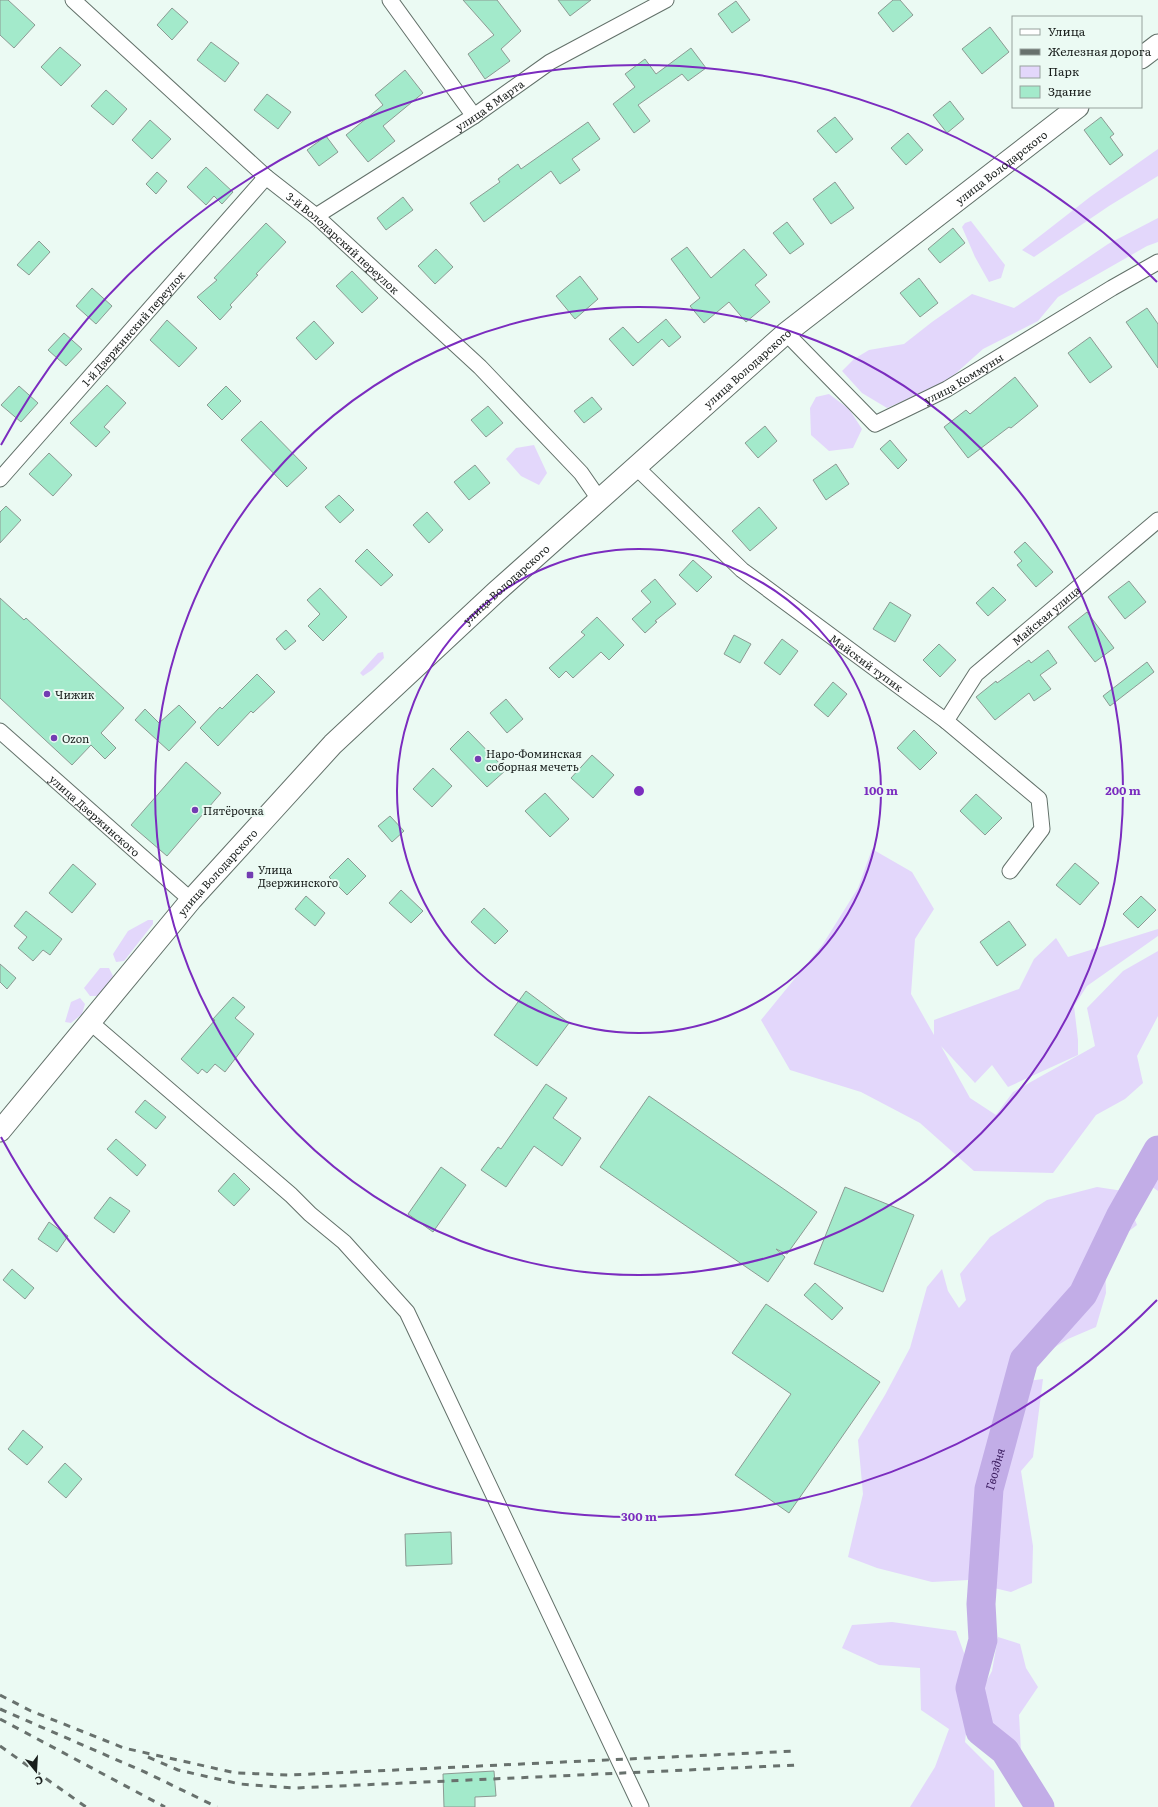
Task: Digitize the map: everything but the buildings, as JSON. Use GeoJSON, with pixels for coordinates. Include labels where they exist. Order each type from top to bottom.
{"type":"FeatureCollection","features":[{"type":"Feature","properties":{"kind":"main road"},"geometry":{"type":"LineString","coordinates":[[1142,57],[1158,45]]}},
{"type":"Feature","properties":{"kind":"main road","name":"улица Володарского"},"geometry":{"type":"LineString","coordinates":[[0,1131],[191,900],[334,744],[496,592],[786,333],[1077,108]]}},
{"type":"Feature","properties":{"kind":"street","name":"3-й Володарский переулок"},"geometry":{"type":"LineString","coordinates":[[73,0],[266,177],[316,216],[480,367],[581,473],[599,499]]}},
{"type":"Feature","properties":{"kind":"street"},"geometry":{"type":"LineString","coordinates":[[390,0],[474,116]]}},
{"type":"Feature","properties":{"kind":"street","name":"улица 8 Марта"},"geometry":{"type":"LineString","coordinates":[[316,216],[474,116],[550,62],[666,0]]}},
{"type":"Feature","properties":{"kind":"street","name":"1-й Дзержинский переулок"},"geometry":{"type":"LineString","coordinates":[[0,479],[266,177]]}},
{"type":"Feature","properties":{"kind":"street","name":"улица Коммуны"},"geometry":{"type":"LineString","coordinates":[[786,333],[875,424],[947,389],[1112,288],[1158,262]]}},
{"type":"Feature","properties":{"kind":"street","name":"Майский тупик"},"geometry":{"type":"LineString","coordinates":[[636,467],[742,570],[946,721],[1039,799],[1042,829],[1010,871]]}},
{"type":"Feature","properties":{"kind":"street","name":"Майская улица"},"geometry":{"type":"LineString","coordinates":[[946,721],[976,674],[1158,520]]}},
{"type":"Feature","properties":{"kind":"street","name":"улица Дзержинского"},"geometry":{"type":"LineString","coordinates":[[0,731],[191,900]]}},
{"type":"Feature","properties":{"kind":"street"},"geometry":{"type":"LineString","coordinates":[[90,1022],[344,1242],[407,1312],[641,1807]]}},
{"type":"Feature","properties":{"kind":"green space"},"geometry":{"type":"Polygon","coordinates":[[[1158,149],[1158,176],[1109,206],[1034,257],[1022,250],[1090,197],[1158,149]]]}},
{"type":"Feature","properties":{"kind":"green space"},"geometry":{"type":"Polygon","coordinates":[[[1158,218],[1158,242],[1147,246],[1058,297],[1038,321],[983,349],[945,383],[887,408],[862,393],[842,371],[854,359],[869,350],[904,344],[972,294],[1014,308],[1108,244],[1158,218]]]}},
{"type":"Feature","properties":{"kind":"green space"},"geometry":{"type":"Polygon","coordinates":[[[971,221],[1005,265],[1001,278],[989,282],[975,257],[962,227],[965,223],[971,221]]]}},
{"type":"Feature","properties":{"kind":"green space"},"geometry":{"type":"Polygon","coordinates":[[[829,394],[849,409],[862,429],[853,448],[829,451],[811,435],[810,408],[816,397],[829,394]]]}},
{"type":"Feature","properties":{"kind":"green space"},"geometry":{"type":"Polygon","coordinates":[[[534,445],[547,473],[539,485],[521,476],[506,459],[516,448],[534,445]]]}},
{"type":"Feature","properties":{"kind":"green space"},"geometry":{"type":"Polygon","coordinates":[[[383,652],[384,658],[372,670],[363,676],[360,673],[378,653],[383,652]]]}},
{"type":"Feature","properties":{"kind":"green space"},"geometry":{"type":"Polygon","coordinates":[[[872,849],[912,872],[934,909],[915,939],[911,994],[934,1035],[934,1020],[1019,989],[1034,959],[1056,938],[1068,957],[1158,929],[1158,936],[1087,986],[1074,1006],[1078,1040],[1078,1055],[1008,1087],[992,1065],[975,1083],[941,1046],[970,1098],[996,1115],[1013,1092],[1095,1046],[1087,1008],[1123,971],[1158,951],[1158,1016],[1137,1056],[1143,1083],[1125,1099],[1096,1115],[1053,1173],[974,1171],[920,1123],[861,1092],[790,1070],[761,1020],[823,944],[858,888],[872,849]]]}},
{"type":"Feature","properties":{"kind":"green space"},"geometry":{"type":"Polygon","coordinates":[[[148,920],[153,920],[153,924],[124,961],[116,962],[113,954],[128,931],[148,920]]]}},
{"type":"Feature","properties":{"kind":"green space"},"geometry":{"type":"Polygon","coordinates":[[[100,968],[109,968],[113,976],[99,996],[90,996],[84,988],[100,968]]]}},
{"type":"Feature","properties":{"kind":"green space"},"geometry":{"type":"Polygon","coordinates":[[[80,998],[85,1004],[82,1014],[71,1023],[65,1022],[71,1002],[80,998]]]}},
{"type":"Feature","properties":{"kind":"green space"},"geometry":{"type":"Polygon","coordinates":[[[1158,1157],[1158,1191],[1145,1182],[1158,1157]]]}},
{"type":"Feature","properties":{"kind":"green space"},"geometry":{"type":"Polygon","coordinates":[[[1097,1187],[1123,1191],[1137,1225],[1120,1238],[1105,1260],[1106,1293],[1096,1327],[1068,1339],[1030,1362],[1012,1384],[996,1447],[982,1522],[968,1580],[932,1582],[877,1568],[848,1557],[863,1494],[858,1440],[885,1395],[910,1348],[927,1287],[942,1269],[948,1291],[959,1308],[966,1300],[960,1274],[990,1237],[1047,1200],[1097,1187]]]}},
{"type":"Feature","properties":{"kind":"green space"},"geometry":{"type":"Polygon","coordinates":[[[1043,1379],[1033,1457],[1021,1471],[1033,1546],[1032,1583],[1011,1592],[994,1588],[1002,1472],[1015,1410],[1028,1381],[1043,1379]]]}},
{"type":"Feature","properties":{"kind":"green space"},"geometry":{"type":"Polygon","coordinates":[[[892,1622],[956,1631],[964,1653],[969,1706],[965,1742],[994,1771],[995,1807],[910,1807],[935,1767],[949,1729],[921,1710],[920,1668],[879,1665],[842,1648],[852,1625],[892,1622]]]}},
{"type":"Feature","properties":{"kind":"green space"},"geometry":{"type":"Polygon","coordinates":[[[998,1637],[1020,1644],[1026,1668],[1038,1687],[1019,1715],[1021,1751],[997,1738],[976,1701],[992,1671],[998,1637]]]}},
{"type":"Feature","properties":{"kind":"waterway","name":"Гвоздня"},"geometry":{"type":"LineString","coordinates":[[1040,1807],[1005,1751],[980,1731],[970,1688],[983,1640],[981,1604],[989,1489],[1024,1360],[1083,1294],[1120,1217],[1158,1150]]}},
{"type":"Feature","properties":{"kind":"railway"},"geometry":{"type":"LineString","coordinates":[[0,1695],[31,1711],[124,1748],[236,1773],[290,1775],[796,1751]]}},
{"type":"Feature","properties":{"kind":"railway"},"geometry":{"type":"LineString","coordinates":[[0,1709],[147,1773],[217,1807]]}},
{"type":"Feature","properties":{"kind":"railway"},"geometry":{"type":"LineString","coordinates":[[0,1719],[165,1807]]}},
{"type":"Feature","properties":{"kind":"railway"},"geometry":{"type":"LineString","coordinates":[[0,1746],[86,1807]]}},
{"type":"Feature","properties":{"kind":"railway"},"geometry":{"type":"LineString","coordinates":[[148,1757],[178,1770],[240,1784],[295,1788],[797,1765]]}},
{"type":"Feature","properties":{"kind":"place","name":"Чижик"},"geometry":{"type":"Point","coordinates":[47,694]}},
{"type":"Feature","properties":{"kind":"place","name":"Ozon"},"geometry":{"type":"Point","coordinates":[54,738]}},
{"type":"Feature","properties":{"kind":"place","name":"Наро-Фоминская соборная мечеть"},"geometry":{"type":"Point","coordinates":[478,759]}},
{"type":"Feature","properties":{"kind":"place","name":"Пятёрочка"},"geometry":{"type":"Point","coordinates":[195,810]}},
{"type":"Feature","properties":{"kind":"place","name":"Улица Дзержинского"},"geometry":{"type":"Point","coordinates":[250,875]}}]}
